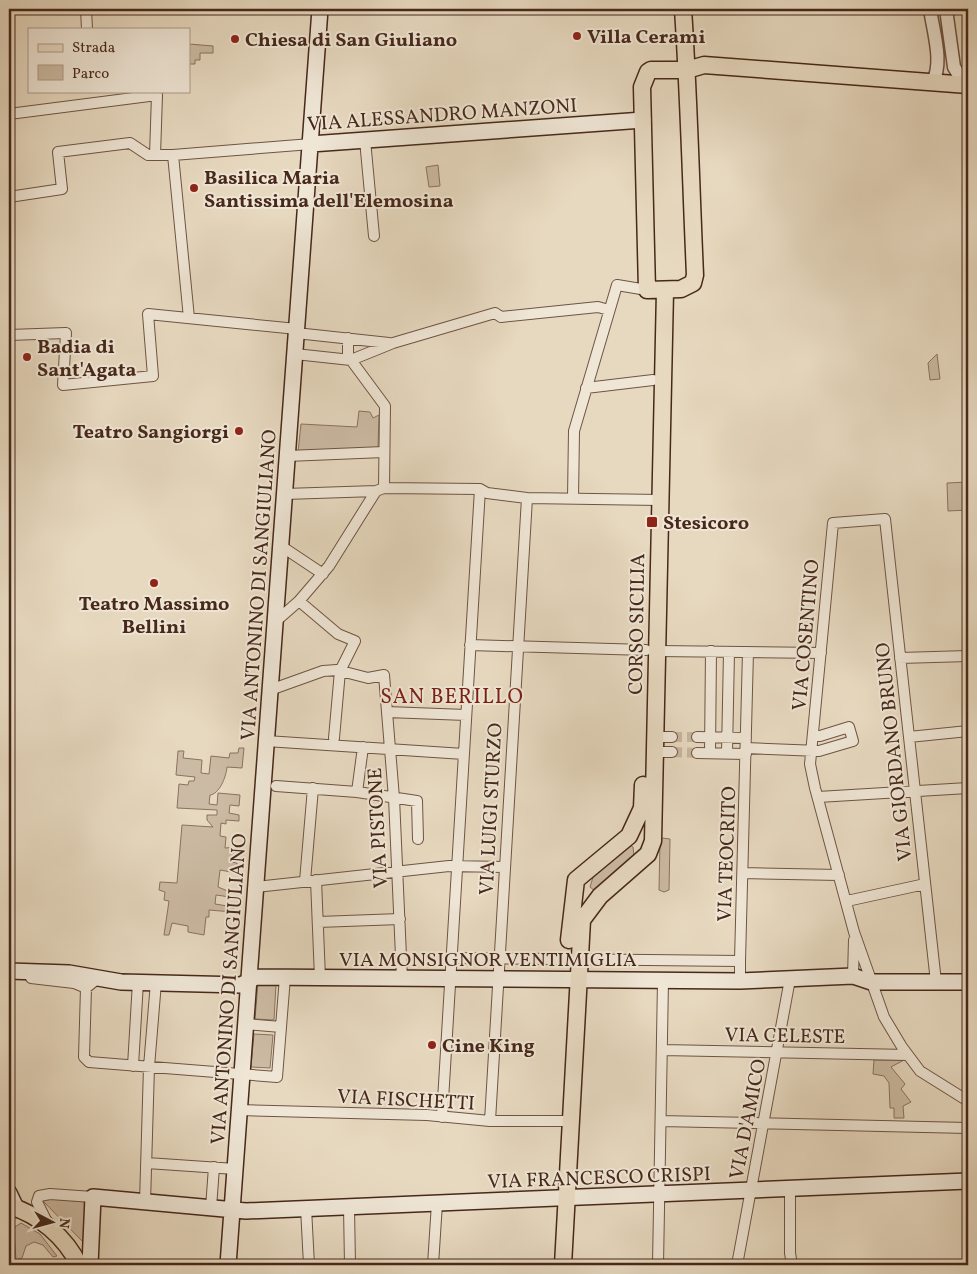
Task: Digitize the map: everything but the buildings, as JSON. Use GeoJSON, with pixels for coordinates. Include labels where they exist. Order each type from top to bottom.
{"type":"FeatureCollection","features":[{"type":"Feature","properties":{"kind":"main road","name":"VIA ANTONINO DI SANGIULIANO"},"geometry":{"type":"LineString","coordinates":[[232,1210],[320,9]]}},
{"type":"Feature","properties":{"kind":"main road"},"geometry":{"type":"LineString","coordinates":[[683,9],[686,41],[686,70],[695,276],[694,283],[681,289],[656,291],[645,211],[639,120],[642,87],[648,72],[651,70],[686,70],[704,65],[966,85]]}},
{"type":"Feature","properties":{"kind":"main road","name":"VIA ALESSANDRO MANZONI"},"geometry":{"type":"LineString","coordinates":[[311,144],[639,120]]}},
{"type":"Feature","properties":{"kind":"main road","name":"CORSO SICILIA"},"geometry":{"type":"LineString","coordinates":[[655,500],[653,380],[656,291]]}},
{"type":"Feature","properties":{"kind":"main road","name":"CORSO SICILIA"},"geometry":{"type":"LineString","coordinates":[[648,808],[655,744],[656,291]]}},
{"type":"Feature","properties":{"kind":"main road","name":"CORSO SICILIA"},"geometry":{"type":"LineString","coordinates":[[648,808],[655,650]]}},
{"type":"Feature","properties":{"kind":"main road"},"geometry":{"type":"LineString","coordinates":[[562,1265],[561,1198],[576,880],[629,836],[648,808]]}},
{"type":"Feature","properties":{"kind":"main road"},"geometry":{"type":"LineString","coordinates":[[573,960],[582,920],[596,900],[648,854],[650,848],[648,808]]}},
{"type":"Feature","properties":{"kind":"main road"},"geometry":{"type":"LineString","coordinates":[[629,836],[637,849],[636,865]]}},
{"type":"Feature","properties":{"kind":"main road"},"geometry":{"type":"LineString","coordinates":[[584,873],[586,890],[596,900]]}},
{"type":"Feature","properties":{"kind":"main road","name":"VIA MONSIGNOR VENTIMIGLIA"},"geometry":{"type":"LineString","coordinates":[[9,971],[69,973],[91,984],[156,982],[241,985],[256,977],[740,981],[853,976],[870,982],[968,982]]}},
{"type":"Feature","properties":{"kind":"main road","name":"VIA FRANCESCO CRISPI"},"geometry":{"type":"LineString","coordinates":[[99,1198],[232,1210],[659,1195],[968,1181]]}},
{"type":"Feature","properties":{"kind":"main road"},"geometry":{"type":"LineString","coordinates":[[9,1193],[12,1207],[50,1227],[66,1244],[80,1265]]}},
{"type":"Feature","properties":{"kind":"main road"},"geometry":{"type":"LineString","coordinates":[[90,1265],[99,1198]]}},
{"type":"Feature","properties":{"kind":"main road"},"geometry":{"type":"LineString","coordinates":[[552,1265],[561,1198]]}},
{"type":"Feature","properties":{"kind":"main road"},"geometry":{"type":"LineString","coordinates":[[228,1265],[232,1210]]}},
{"type":"Feature","properties":{"kind":"street"},"geometry":{"type":"LineString","coordinates":[[86,9],[87,28]]}},
{"type":"Feature","properties":{"kind":"street"},"geometry":{"type":"LineString","coordinates":[[930,9],[938,66],[936,77],[932,83]]}},
{"type":"Feature","properties":{"kind":"street"},"geometry":{"type":"LineString","coordinates":[[946,9],[954,67],[966,85]]}},
{"type":"Feature","properties":{"kind":"street"},"geometry":{"type":"LineString","coordinates":[[90,92],[91,103]]}},
{"type":"Feature","properties":{"kind":"street"},"geometry":{"type":"LineString","coordinates":[[9,114],[158,95],[156,136],[164,155],[182,253],[189,318]]}},
{"type":"Feature","properties":{"kind":"street"},"geometry":{"type":"LineString","coordinates":[[365,140],[374,236]]}},
{"type":"Feature","properties":{"kind":"street"},"geometry":{"type":"LineString","coordinates":[[9,197],[62,190],[58,152],[130,143],[144,153],[164,155]]}},
{"type":"Feature","properties":{"kind":"street","name":"VIA ALESSANDRO MANZONI"},"geometry":{"type":"LineString","coordinates":[[164,155],[311,144]]}},
{"type":"Feature","properties":{"kind":"street"},"geometry":{"type":"LineString","coordinates":[[573,498],[574,431],[616,284],[656,291]]}},
{"type":"Feature","properties":{"kind":"street"},"geometry":{"type":"LineString","coordinates":[[295,354],[351,361],[393,343],[495,313],[501,317],[598,307],[609,310]]}},
{"type":"Feature","properties":{"kind":"street"},"geometry":{"type":"LineString","coordinates":[[9,335],[66,333],[62,385],[154,376],[148,314],[393,343]]}},
{"type":"Feature","properties":{"kind":"street"},"geometry":{"type":"LineString","coordinates":[[275,622],[299,601],[323,574],[380,489],[384,452],[385,406],[351,361],[348,338]]}},
{"type":"Feature","properties":{"kind":"street"},"geometry":{"type":"LineString","coordinates":[[586,388],[653,380]]}},
{"type":"Feature","properties":{"kind":"street"},"geometry":{"type":"LineString","coordinates":[[288,456],[384,452]]}},
{"type":"Feature","properties":{"kind":"street"},"geometry":{"type":"LineString","coordinates":[[285,494],[380,489],[480,489],[488,493],[527,498],[655,500]]}},
{"type":"Feature","properties":{"kind":"street"},"geometry":{"type":"LineString","coordinates":[[442,1116],[480,489]]}},
{"type":"Feature","properties":{"kind":"street","name":"VIA LUIGI STURZO"},"geometry":{"type":"LineString","coordinates":[[490,1121],[527,498]]}},
{"type":"Feature","properties":{"kind":"street","name":"VIA GIORDANO BRUNO"},"geometry":{"type":"LineString","coordinates":[[833,523],[885,519],[936,982]]}},
{"type":"Feature","properties":{"kind":"street","name":"VIA COSENTINO"},"geometry":{"type":"LineString","coordinates":[[833,523],[810,764],[854,932]]}},
{"type":"Feature","properties":{"kind":"street"},"geometry":{"type":"LineString","coordinates":[[281,546],[323,574]]}},
{"type":"Feature","properties":{"kind":"street"},"geometry":{"type":"LineString","coordinates":[[299,601],[338,634],[355,641],[340,671],[334,738]]}},
{"type":"Feature","properties":{"kind":"street"},"geometry":{"type":"LineString","coordinates":[[470,645],[517,648],[821,653]]}},
{"type":"Feature","properties":{"kind":"street"},"geometry":{"type":"LineString","coordinates":[[710,753],[711,652]]}},
{"type":"Feature","properties":{"kind":"street"},"geometry":{"type":"LineString","coordinates":[[727,753],[729,652]]}},
{"type":"Feature","properties":{"kind":"street","name":"VIA TEOCRITO"},"geometry":{"type":"LineString","coordinates":[[740,981],[748,652]]}},
{"type":"Feature","properties":{"kind":"street"},"geometry":{"type":"LineString","coordinates":[[900,658],[968,656]]}},
{"type":"Feature","properties":{"kind":"street"},"geometry":{"type":"LineString","coordinates":[[270,690],[324,671],[340,671]]}},
{"type":"Feature","properties":{"kind":"street","name":"VIA PISTONE"},"geometry":{"type":"LineString","coordinates":[[340,671],[368,678],[384,675],[394,798],[402,979]]}},
{"type":"Feature","properties":{"kind":"street"},"geometry":{"type":"LineString","coordinates":[[387,712],[466,715]]}},
{"type":"Feature","properties":{"kind":"street"},"geometry":{"type":"LineString","coordinates":[[697,753],[727,753],[746,747],[819,750],[853,741],[848,727],[820,736],[813,736]]}},
{"type":"Feature","properties":{"kind":"street"},"geometry":{"type":"LineString","coordinates":[[909,737],[968,731]]}},
{"type":"Feature","properties":{"kind":"street"},"geometry":{"type":"LineString","coordinates":[[655,744],[672,737]]}},
{"type":"Feature","properties":{"kind":"street"},"geometry":{"type":"LineString","coordinates":[[697,738],[727,738],[746,747]]}},
{"type":"Feature","properties":{"kind":"street"},"geometry":{"type":"LineString","coordinates":[[266,741],[464,754]]}},
{"type":"Feature","properties":{"kind":"street"},"geometry":{"type":"LineString","coordinates":[[655,744],[672,752]]}},
{"type":"Feature","properties":{"kind":"street"},"geometry":{"type":"LineString","coordinates":[[357,792],[363,748]]}},
{"type":"Feature","properties":{"kind":"street"},"geometry":{"type":"LineString","coordinates":[[276,786],[357,792],[416,801],[418,839]]}},
{"type":"Feature","properties":{"kind":"street"},"geometry":{"type":"LineString","coordinates":[[304,881],[313,788]]}},
{"type":"Feature","properties":{"kind":"street"},"geometry":{"type":"LineString","coordinates":[[818,796],[968,788]]}},
{"type":"Feature","properties":{"kind":"street"},"geometry":{"type":"LineString","coordinates":[[256,887],[458,866],[504,867]]}},
{"type":"Feature","properties":{"kind":"street"},"geometry":{"type":"LineString","coordinates":[[743,873],[839,875]]}},
{"type":"Feature","properties":{"kind":"street"},"geometry":{"type":"LineString","coordinates":[[316,880],[320,978]]}},
{"type":"Feature","properties":{"kind":"street"},"geometry":{"type":"LineString","coordinates":[[847,901],[925,884]]}},
{"type":"Feature","properties":{"kind":"street"},"geometry":{"type":"LineString","coordinates":[[318,922],[400,919]]}},
{"type":"Feature","properties":{"kind":"street"},"geometry":{"type":"LineString","coordinates":[[853,976],[854,932]]}},
{"type":"Feature","properties":{"kind":"street"},"geometry":{"type":"LineString","coordinates":[[854,932],[884,1018],[908,1055],[929,1078],[968,1101]]}},
{"type":"Feature","properties":{"kind":"street"},"geometry":{"type":"LineString","coordinates":[[452,958],[740,961]]}},
{"type":"Feature","properties":{"kind":"street"},"geometry":{"type":"LineString","coordinates":[[9,977],[91,984],[84,1057],[89,1062],[133,1066],[151,1070],[277,1077],[285,977]]}},
{"type":"Feature","properties":{"kind":"street","name":"VIA D'AMICO"},"geometry":{"type":"LineString","coordinates":[[737,1265],[790,979]]}},
{"type":"Feature","properties":{"kind":"street"},"geometry":{"type":"LineString","coordinates":[[658,1265],[663,981]]}},
{"type":"Feature","properties":{"kind":"street"},"geometry":{"type":"LineString","coordinates":[[133,1066],[138,982]]}},
{"type":"Feature","properties":{"kind":"street"},"geometry":{"type":"LineString","coordinates":[[145,1202],[156,982]]}},
{"type":"Feature","properties":{"kind":"street"},"geometry":{"type":"LineString","coordinates":[[246,1024],[281,1027]]}},
{"type":"Feature","properties":{"kind":"street","name":"VIA CELESTE"},"geometry":{"type":"LineString","coordinates":[[662,1050],[908,1055]]}},
{"type":"Feature","properties":{"kind":"street","name":"VIA FISCHETTI"},"geometry":{"type":"LineString","coordinates":[[239,1110],[442,1116],[490,1121],[565,1121]]}},
{"type":"Feature","properties":{"kind":"street"},"geometry":{"type":"LineString","coordinates":[[661,1121],[968,1128]]}},
{"type":"Feature","properties":{"kind":"street"},"geometry":{"type":"LineString","coordinates":[[146,1163],[212,1167],[235,1166]]}},
{"type":"Feature","properties":{"kind":"street"},"geometry":{"type":"LineString","coordinates":[[211,1208],[212,1167]]}},
{"type":"Feature","properties":{"kind":"street"},"geometry":{"type":"LineString","coordinates":[[790,1188],[790,1253],[792,1265]]}},
{"type":"Feature","properties":{"kind":"street"},"geometry":{"type":"LineString","coordinates":[[50,1227],[39,1209],[37,1202],[39,1196],[50,1194],[99,1198]]}},
{"type":"Feature","properties":{"kind":"street"},"geometry":{"type":"LineString","coordinates":[[433,1265],[437,1203]]}},
{"type":"Feature","properties":{"kind":"street"},"geometry":{"type":"LineString","coordinates":[[349,1207],[350,1265]]}},
{"type":"Feature","properties":{"kind":"street"},"geometry":{"type":"LineString","coordinates":[[306,1208],[309,1265]]}},
{"type":"Feature","properties":{"kind":"green space"},"geometry":{"type":"Polygon","coordinates":[[[190,44],[213,46],[213,53],[200,53],[200,60],[195,60],[195,64],[190,64],[190,44]]]}},
{"type":"Feature","properties":{"kind":"green space"},"geometry":{"type":"Polygon","coordinates":[[[438,165],[440,186],[429,187],[426,167],[438,165]]]}},
{"type":"Feature","properties":{"kind":"green space"},"geometry":{"type":"Polygon","coordinates":[[[937,354],[940,379],[930,380],[928,363],[937,354]]]}},
{"type":"Feature","properties":{"kind":"green space"},"geometry":{"type":"Polygon","coordinates":[[[359,411],[370,412],[373,418],[379,415],[378,448],[298,452],[301,424],[357,427],[359,411]]]}},
{"type":"Feature","properties":{"kind":"green space"},"geometry":{"type":"Polygon","coordinates":[[[968,482],[968,510],[948,511],[947,483],[968,482]]]}},
{"type":"Feature","properties":{"kind":"green space"},"geometry":{"type":"Polygon","coordinates":[[[239,748],[244,748],[242,768],[227,767],[222,785],[216,792],[210,795],[209,804],[217,805],[218,793],[240,795],[239,806],[230,805],[229,813],[239,815],[239,821],[226,820],[226,824],[221,823],[220,836],[226,837],[225,848],[238,847],[235,859],[231,859],[231,862],[237,863],[237,873],[220,870],[218,887],[230,892],[230,897],[216,895],[215,904],[234,907],[233,912],[209,910],[209,917],[206,917],[204,935],[188,932],[188,926],[172,923],[169,935],[164,935],[169,901],[164,900],[165,892],[159,890],[160,882],[177,883],[182,825],[213,827],[207,820],[207,815],[217,815],[217,810],[177,808],[179,784],[188,785],[189,781],[194,781],[195,777],[176,775],[178,751],[184,751],[183,758],[202,760],[201,773],[209,774],[211,756],[229,758],[230,753],[238,753],[239,748]]]}},
{"type":"Feature","properties":{"kind":"green space"},"geometry":{"type":"Polygon","coordinates":[[[662,838],[670,839],[669,890],[664,892],[659,890],[660,841],[662,838]]]}},
{"type":"Feature","properties":{"kind":"green space"},"geometry":{"type":"Polygon","coordinates":[[[630,845],[633,847],[634,856],[595,891],[590,887],[594,874],[630,845]]]}},
{"type":"Feature","properties":{"kind":"green space"},"geometry":{"type":"Polygon","coordinates":[[[258,983],[276,984],[274,1020],[255,1019],[258,983]]]}},
{"type":"Feature","properties":{"kind":"green space"},"geometry":{"type":"Polygon","coordinates":[[[254,1034],[273,1035],[270,1068],[251,1067],[254,1034]]]}},
{"type":"Feature","properties":{"kind":"green space"},"geometry":{"type":"Polygon","coordinates":[[[874,1060],[904,1060],[891,1067],[905,1084],[901,1089],[911,1102],[903,1106],[904,1118],[894,1118],[894,1108],[890,1108],[889,1083],[884,1076],[873,1074],[874,1060]]]}},
{"type":"Feature","properties":{"kind":"green space"},"geometry":{"type":"Polygon","coordinates":[[[45,1198],[86,1202],[83,1242],[43,1201],[45,1198]]]}},
{"type":"Feature","properties":{"kind":"green space"},"geometry":{"type":"Polygon","coordinates":[[[21,1223],[40,1234],[57,1256],[53,1257],[43,1245],[34,1242],[26,1246],[22,1258],[16,1260],[14,1231],[15,1227],[21,1223]]]}},
{"type":"Feature","properties":{"kind":"tunnel"},"geometry":{"type":"LineString","coordinates":[[672,737],[697,737]]}},
{"type":"Feature","properties":{"kind":"tunnel"},"geometry":{"type":"LineString","coordinates":[[672,752],[697,753]]}},
{"type":"Feature","properties":{"kind":"place","name":"Villa Cerami"},"geometry":{"type":"Point","coordinates":[577,36]}},
{"type":"Feature","properties":{"kind":"place","name":"Chiesa di San Giuliano"},"geometry":{"type":"Point","coordinates":[235,39]}},
{"type":"Feature","properties":{"kind":"place","name":"Basilica Maria Santissima dell'Elemosina"},"geometry":{"type":"Point","coordinates":[194,188]}},
{"type":"Feature","properties":{"kind":"place","name":"Badia di Sant'Agata"},"geometry":{"type":"Point","coordinates":[27,357]}},
{"type":"Feature","properties":{"kind":"place","name":"Teatro Sangiorgi"},"geometry":{"type":"Point","coordinates":[239,431]}},
{"type":"Feature","properties":{"kind":"place","name":"Stesicoro"},"geometry":{"type":"Point","coordinates":[652,522]}},
{"type":"Feature","properties":{"kind":"place","name":"Teatro Massimo Bellini"},"geometry":{"type":"Point","coordinates":[154,583]}},
{"type":"Feature","properties":{"kind":"place","name":"Cine King"},"geometry":{"type":"Point","coordinates":[432,1045]}},
{"type":"Feature","properties":{"kind":"district","name":"SAN BERILLO"},"geometry":{"type":"Point","coordinates":[452,696]}}]}
